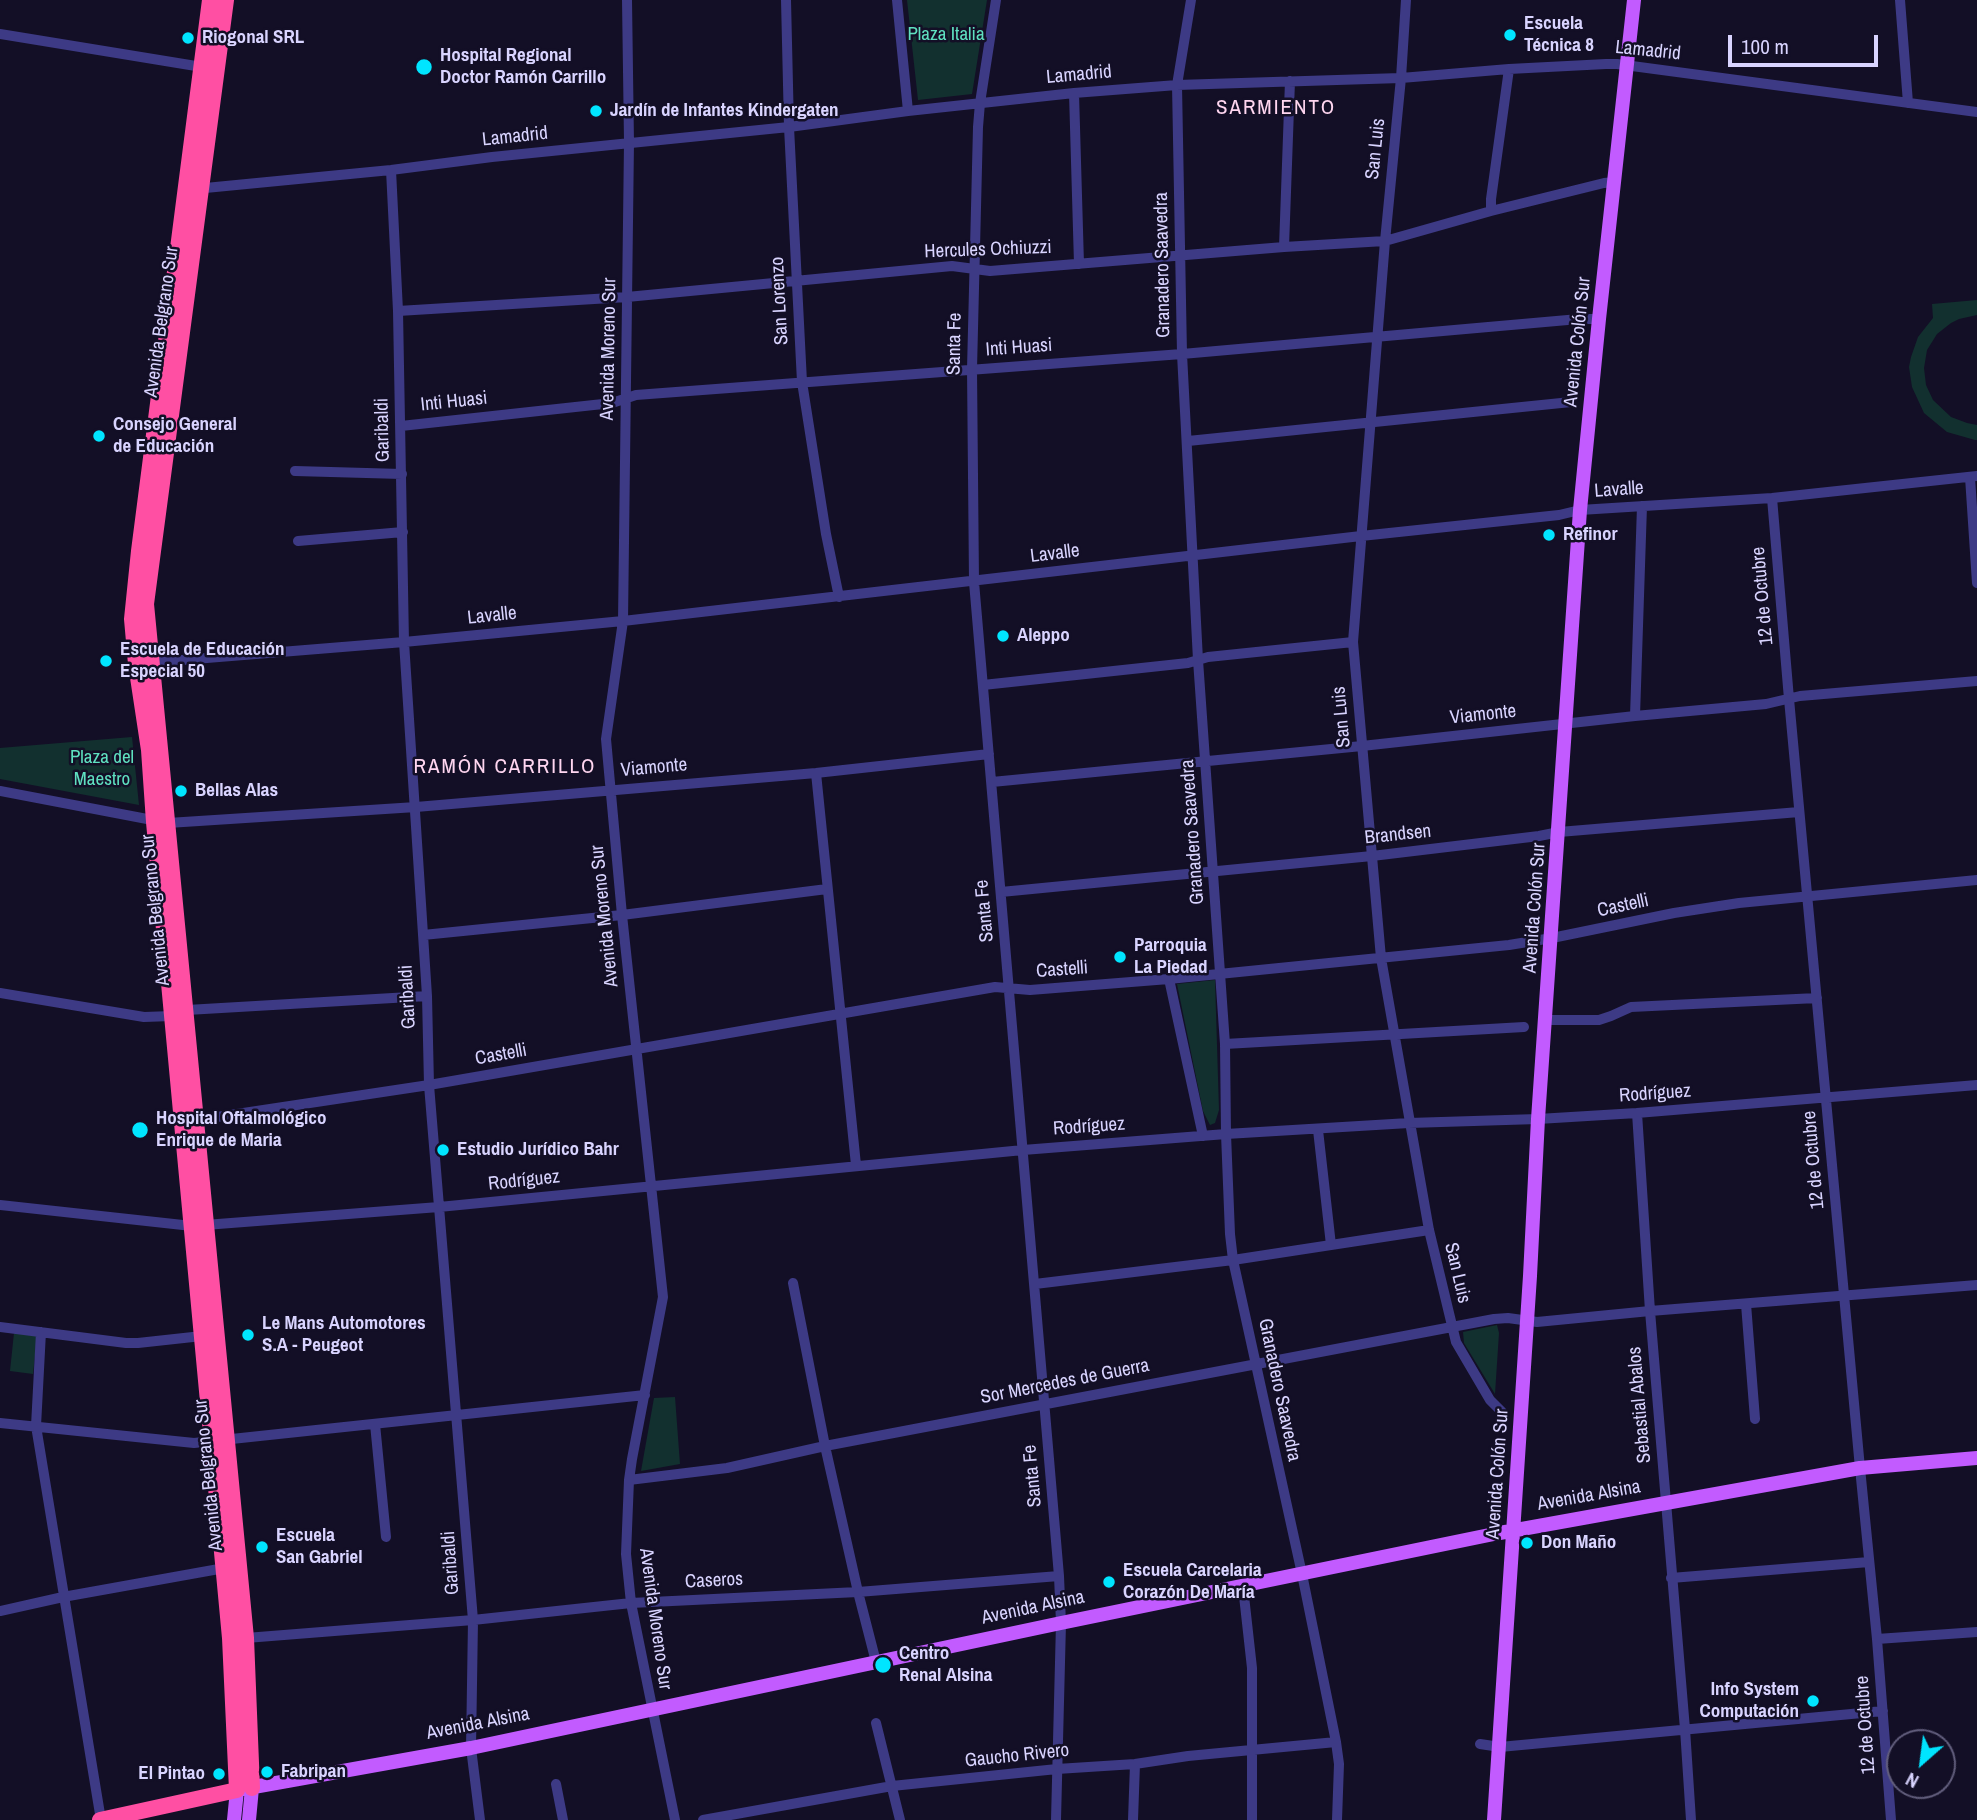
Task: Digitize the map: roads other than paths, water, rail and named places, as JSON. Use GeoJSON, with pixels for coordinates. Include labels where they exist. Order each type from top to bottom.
{"type":"FeatureCollection","features":[{"type":"Feature","properties":{"kind":"highway","name":"Avenida Belgrano Sur"},"geometry":{"type":"LineString","coordinates":[[193,189],[210,0]]}},
{"type":"Feature","properties":{"kind":"highway","name":"Avenida Belgrano Sur"},"geometry":{"type":"LineString","coordinates":[[226,0],[193,189],[132,619],[145,664],[231,1567],[246,1638],[244,1789]]}},
{"type":"Feature","properties":{"kind":"highway","name":"Avenida Belgrano Sur"},"geometry":{"type":"LineString","coordinates":[[179,1013],[197,1120],[202,1336],[218,1439]]}},
{"type":"Feature","properties":{"kind":"highway","name":"Avenida Belgrano Sur"},"geometry":{"type":"LineString","coordinates":[[231,1567],[230,1638],[244,1789]]}},
{"type":"Feature","properties":{"kind":"highway","name":"Avenida Alsina"},"geometry":{"type":"LineString","coordinates":[[101,1820],[244,1789]]}},
{"type":"Feature","properties":{"kind":"main road","name":"Avenida Colón Sur"},"geometry":{"type":"LineString","coordinates":[[1494,1820],[1580,510],[1634,0]]}},
{"type":"Feature","properties":{"kind":"main road","name":"Avenida Alsina"},"geometry":{"type":"LineString","coordinates":[[244,1789],[471,1748],[1513,1531],[1860,1468],[1977,1458]]}},
{"type":"Feature","properties":{"kind":"main road","name":"Avenida Belgrano Sur"},"geometry":{"type":"LineString","coordinates":[[234,1820],[244,1789]]}},
{"type":"Feature","properties":{"kind":"main road","name":"Avenida Belgrano Sur"},"geometry":{"type":"LineString","coordinates":[[244,1789],[249,1820]]}},
{"type":"Feature","properties":{"kind":"street","name":"Avenida Moreno Sur"},"geometry":{"type":"LineString","coordinates":[[627,0],[629,142],[623,621],[606,727],[622,915],[663,1297],[629,1480],[626,1554],[631,1603],[674,1820]]}},
{"type":"Feature","properties":{"kind":"street","name":"San Lorenzo"},"geometry":{"type":"LineString","coordinates":[[786,0],[789,127],[802,382],[825,534],[839,597]]}},
{"type":"Feature","properties":{"kind":"street"},"geometry":{"type":"LineString","coordinates":[[897,0],[908,111]]}},
{"type":"Feature","properties":{"kind":"street","name":"Santa Fe"},"geometry":{"type":"LineString","coordinates":[[996,0],[979,103],[973,269],[974,582],[1059,1576],[1061,1623],[1056,1820]]}},
{"type":"Feature","properties":{"kind":"street","name":"Granadero Saavedra"},"geometry":{"type":"LineString","coordinates":[[1191,0],[1177,85],[1182,354],[1198,660],[1226,1044],[1226,1134],[1233,1261],[1336,1742],[1339,1764],[1337,1820]]}},
{"type":"Feature","properties":{"kind":"street","name":"San Luis"},"geometry":{"type":"LineString","coordinates":[[1406,0],[1353,642],[1381,958],[1429,1230],[1451,1326],[1460,1352],[1490,1400],[1502,1412]]}},
{"type":"Feature","properties":{"kind":"street"},"geometry":{"type":"LineString","coordinates":[[1900,0],[1908,103]]}},
{"type":"Feature","properties":{"kind":"street"},"geometry":{"type":"LineString","coordinates":[[0,34],[202,67]]}},
{"type":"Feature","properties":{"kind":"street","name":"Lamadrid"},"geometry":{"type":"LineString","coordinates":[[193,189],[789,127],[1074,93],[1177,85],[1401,78],[1606,64],[1977,112]]}},
{"type":"Feature","properties":{"kind":"street"},"geometry":{"type":"LineString","coordinates":[[1491,211],[1509,69]]}},
{"type":"Feature","properties":{"kind":"street"},"geometry":{"type":"LineString","coordinates":[[1284,247],[1290,81]]}},
{"type":"Feature","properties":{"kind":"street"},"geometry":{"type":"LineString","coordinates":[[1074,93],[1079,264]]}},
{"type":"Feature","properties":{"kind":"street","name":"Garibaldi"},"geometry":{"type":"LineString","coordinates":[[391,170],[398,311],[404,642],[427,996],[429,1085],[473,1620],[471,1748],[480,1820]]}},
{"type":"Feature","properties":{"kind":"street","name":"Hercules Ochiuzzi"},"geometry":{"type":"LineString","coordinates":[[398,311],[627,297],[952,266],[990,271],[1385,241],[1491,211],[1615,182]]}},
{"type":"Feature","properties":{"kind":"street","name":"Inti Huasi"},"geometry":{"type":"LineString","coordinates":[[401,426],[612,403],[636,395],[1599,319]]}},
{"type":"Feature","properties":{"kind":"street"},"geometry":{"type":"LineString","coordinates":[[1188,441],[1571,402]]}},
{"type":"Feature","properties":{"kind":"street"},"geometry":{"type":"LineString","coordinates":[[295,471],[402,474]]}},
{"type":"Feature","properties":{"kind":"street"},"geometry":{"type":"LineString","coordinates":[[1974,477],[1977,583]]}},
{"type":"Feature","properties":{"kind":"street","name":"Lavalle"},"geometry":{"type":"LineString","coordinates":[[145,664],[623,621],[1559,515],[1580,510],[1772,498],[1974,477]]}},
{"type":"Feature","properties":{"kind":"street","name":"12 de Octubre"},"geometry":{"type":"LineString","coordinates":[[1772,498],[1877,1639],[1891,1820]]}},
{"type":"Feature","properties":{"kind":"street"},"geometry":{"type":"LineString","coordinates":[[1635,716],[1642,506]]}},
{"type":"Feature","properties":{"kind":"street"},"geometry":{"type":"LineString","coordinates":[[298,541],[402,533]]}},
{"type":"Feature","properties":{"kind":"street"},"geometry":{"type":"LineString","coordinates":[[984,685],[1353,642]]}},
{"type":"Feature","properties":{"kind":"street","name":"Viamonte"},"geometry":{"type":"LineString","coordinates":[[992,782],[1766,704],[1800,696],[1977,681]]}},
{"type":"Feature","properties":{"kind":"street","name":"Viamonte"},"geometry":{"type":"LineString","coordinates":[[0,791],[161,822],[416,807],[816,773],[989,754]]}},
{"type":"Feature","properties":{"kind":"street"},"geometry":{"type":"LineString","coordinates":[[816,773],[856,1165]]}},
{"type":"Feature","properties":{"kind":"street","name":"Brandsen"},"geometry":{"type":"LineString","coordinates":[[1001,891],[1372,856],[1559,832],[1799,813]]}},
{"type":"Feature","properties":{"kind":"street","name":"Castelli"},"geometry":{"type":"LineString","coordinates":[[197,1120],[429,1085],[995,987],[1030,990],[1169,979],[1509,945],[1739,903],[1977,880]]}},
{"type":"Feature","properties":{"kind":"street"},"geometry":{"type":"LineString","coordinates":[[423,935],[622,915],[827,888]]}},
{"type":"Feature","properties":{"kind":"street"},"geometry":{"type":"LineString","coordinates":[[1169,979],[1203,1136]]}},
{"type":"Feature","properties":{"kind":"street"},"geometry":{"type":"LineString","coordinates":[[0,993],[144,1017],[427,996]]}},
{"type":"Feature","properties":{"kind":"street"},"geometry":{"type":"LineString","coordinates":[[1546,1020],[1600,1020],[1631,1007],[1817,999]]}},
{"type":"Feature","properties":{"kind":"street"},"geometry":{"type":"LineString","coordinates":[[1226,1044],[1524,1027]]}},
{"type":"Feature","properties":{"kind":"street","name":"Rodríguez"},"geometry":{"type":"LineString","coordinates":[[0,1205],[199,1226],[439,1207],[1023,1150],[1226,1134],[1637,1113],[1977,1085]]}},
{"type":"Feature","properties":{"kind":"street","name":"Sebastial Abalos"},"geometry":{"type":"LineString","coordinates":[[1637,1113],[1650,1311],[1691,1820]]}},
{"type":"Feature","properties":{"kind":"street"},"geometry":{"type":"LineString","coordinates":[[1318,1130],[1331,1245]]}},
{"type":"Feature","properties":{"kind":"street"},"geometry":{"type":"LineString","coordinates":[[1035,1284],[1233,1261],[1429,1230]]}},
{"type":"Feature","properties":{"kind":"street"},"geometry":{"type":"LineString","coordinates":[[793,1283],[825,1446],[876,1662]]}},
{"type":"Feature","properties":{"kind":"street"},"geometry":{"type":"LineString","coordinates":[[1527,1321],[1977,1285]]}},
{"type":"Feature","properties":{"kind":"street"},"geometry":{"type":"LineString","coordinates":[[1746,1304],[1755,1419]]}},
{"type":"Feature","properties":{"kind":"street","name":"Sor Mercedes de Guerra"},"geometry":{"type":"LineString","coordinates":[[629,1480],[727,1468],[825,1446],[1451,1326],[1508,1318],[1527,1321]]}},
{"type":"Feature","properties":{"kind":"street"},"geometry":{"type":"LineString","coordinates":[[0,1327],[138,1343],[202,1336]]}},
{"type":"Feature","properties":{"kind":"street"},"geometry":{"type":"LineString","coordinates":[[41,1332],[36,1426],[101,1820]]}},
{"type":"Feature","properties":{"kind":"street"},"geometry":{"type":"LineString","coordinates":[[0,1423],[194,1443],[645,1395]]}},
{"type":"Feature","properties":{"kind":"street"},"geometry":{"type":"LineString","coordinates":[[375,1424],[386,1537]]}},
{"type":"Feature","properties":{"kind":"street"},"geometry":{"type":"LineString","coordinates":[[1671,1578],[1869,1562]]}},
{"type":"Feature","properties":{"kind":"street"},"geometry":{"type":"LineString","coordinates":[[0,1611],[231,1567]]}},
{"type":"Feature","properties":{"kind":"street","name":"Caseros"},"geometry":{"type":"LineString","coordinates":[[246,1638],[473,1620],[631,1603],[858,1592],[1059,1576]]}},
{"type":"Feature","properties":{"kind":"street"},"geometry":{"type":"LineString","coordinates":[[1243,1587],[1252,1668],[1252,1820]]}},
{"type":"Feature","properties":{"kind":"street"},"geometry":{"type":"LineString","coordinates":[[1877,1639],[1977,1632]]}},
{"type":"Feature","properties":{"kind":"street"},"geometry":{"type":"LineString","coordinates":[[1480,1744],[1500,1747],[1883,1711]]}},
{"type":"Feature","properties":{"kind":"street"},"geometry":{"type":"LineString","coordinates":[[876,1723],[900,1820]]}},
{"type":"Feature","properties":{"kind":"street","name":"Gaucho Rivero"},"geometry":{"type":"LineString","coordinates":[[703,1820],[892,1786],[1336,1742]]}},
{"type":"Feature","properties":{"kind":"street"},"geometry":{"type":"LineString","coordinates":[[1133,1820],[1135,1764]]}},
{"type":"Feature","properties":{"kind":"street"},"geometry":{"type":"LineString","coordinates":[[556,1784],[563,1820]]}},
{"type":"Feature","properties":{"kind":"place","name":"Escuela Técnica 8"},"geometry":{"type":"Point","coordinates":[1510,35]}},
{"type":"Feature","properties":{"kind":"place","name":"Riogonal SRL"},"geometry":{"type":"Point","coordinates":[188,38]}},
{"type":"Feature","properties":{"kind":"place","name":"Hospital Regional Doctor Ramón Carrillo"},"geometry":{"type":"Point","coordinates":[424,67]}},
{"type":"Feature","properties":{"kind":"place","name":"Jardín de Infantes Kindergaten"},"geometry":{"type":"Point","coordinates":[596,111]}},
{"type":"Feature","properties":{"kind":"place","name":"Consejo General de Educación"},"geometry":{"type":"Point","coordinates":[99,436]}},
{"type":"Feature","properties":{"kind":"place","name":"Refinor"},"geometry":{"type":"Point","coordinates":[1549,535]}},
{"type":"Feature","properties":{"kind":"place","name":"Aleppo"},"geometry":{"type":"Point","coordinates":[1003,636]}},
{"type":"Feature","properties":{"kind":"place","name":"Escuela de Educación Especial 50"},"geometry":{"type":"Point","coordinates":[106,661]}},
{"type":"Feature","properties":{"kind":"place","name":"Bellas Alas"},"geometry":{"type":"Point","coordinates":[181,791]}},
{"type":"Feature","properties":{"kind":"place","name":"Parroquia La Piedad"},"geometry":{"type":"Point","coordinates":[1120,957]}},
{"type":"Feature","properties":{"kind":"place","name":"Hospital Oftalmológico Enrique de Maria"},"geometry":{"type":"Point","coordinates":[140,1130]}},
{"type":"Feature","properties":{"kind":"place","name":"Estudio Jurídico Bahr"},"geometry":{"type":"Point","coordinates":[443,1150]}},
{"type":"Feature","properties":{"kind":"place","name":"Le Mans Automotores S.A - Peugeot"},"geometry":{"type":"Point","coordinates":[248,1335]}},
{"type":"Feature","properties":{"kind":"place","name":"Don Maño"},"geometry":{"type":"Point","coordinates":[1527,1543]}},
{"type":"Feature","properties":{"kind":"place","name":"Escuela San Gabriel"},"geometry":{"type":"Point","coordinates":[262,1547]}},
{"type":"Feature","properties":{"kind":"place","name":"Escuela Carcelaria Corazón De María"},"geometry":{"type":"Point","coordinates":[1109,1582]}},
{"type":"Feature","properties":{"kind":"place","name":"Centro Renal Alsina"},"geometry":{"type":"Point","coordinates":[883,1665]}},
{"type":"Feature","properties":{"kind":"place","name":"Info System Computación"},"geometry":{"type":"Point","coordinates":[1813,1701]}},
{"type":"Feature","properties":{"kind":"place","name":"Fabripan"},"geometry":{"type":"Point","coordinates":[267,1772]}},
{"type":"Feature","properties":{"kind":"place","name":"El Pintao"},"geometry":{"type":"Point","coordinates":[219,1774]}},
{"type":"Feature","properties":{"kind":"district","name":"SARMIENTO"},"geometry":{"type":"Point","coordinates":[1276,108]}},
{"type":"Feature","properties":{"kind":"district","name":"RAMÓN CARRILLO"},"geometry":{"type":"Point","coordinates":[505,767]}},
{"type":"Feature","properties":{"kind":"park label","name":"Plaza Italia"},"geometry":{"type":"Point","coordinates":[946,35]}},
{"type":"Feature","properties":{"kind":"park label","name":"Plaza del Maestro"},"geometry":{"type":"Point","coordinates":[102,769]}}]}
